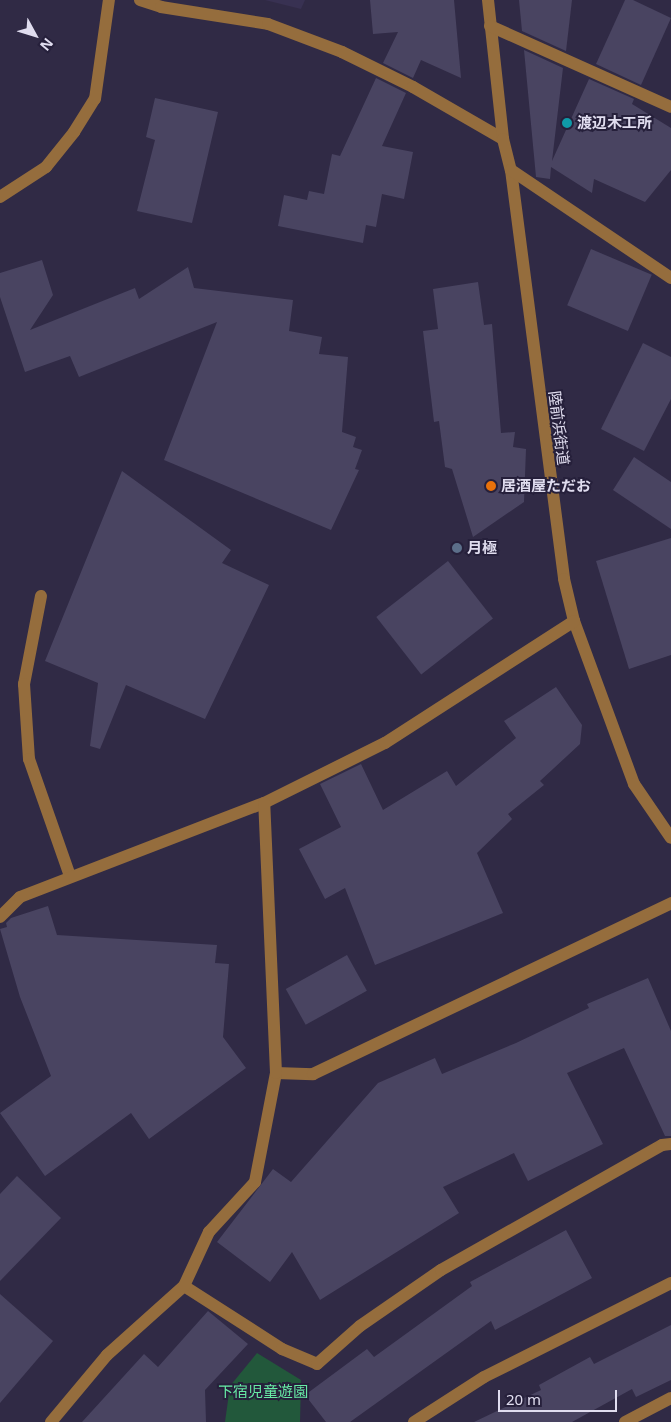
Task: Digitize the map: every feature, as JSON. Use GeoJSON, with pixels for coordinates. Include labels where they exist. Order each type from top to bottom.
{"type":"FeatureCollection","features":[{"type":"Feature","properties":{"kind":"street"},"geometry":{"type":"LineString","coordinates":[[0,197],[46,167],[74,132],[95,99],[109,0]]}},
{"type":"Feature","properties":{"kind":"street"},"geometry":{"type":"LineString","coordinates":[[140,0],[161,7],[268,24],[342,52],[413,87],[503,139]]}},
{"type":"Feature","properties":{"kind":"street","name":"陸前浜街道"},"geometry":{"type":"LineString","coordinates":[[488,0],[503,139],[511,170],[545,450],[564,579],[574,621],[634,784],[671,838]]}},
{"type":"Feature","properties":{"kind":"street"},"geometry":{"type":"LineString","coordinates":[[490,26],[671,107]]}},
{"type":"Feature","properties":{"kind":"street"},"geometry":{"type":"LineString","coordinates":[[511,170],[671,278]]}},
{"type":"Feature","properties":{"kind":"street"},"geometry":{"type":"LineString","coordinates":[[41,596],[24,684],[29,758],[70,876]]}},
{"type":"Feature","properties":{"kind":"street"},"geometry":{"type":"LineString","coordinates":[[0,917],[20,897],[70,876],[264,803],[385,743],[574,621]]}},
{"type":"Feature","properties":{"kind":"street"},"geometry":{"type":"LineString","coordinates":[[51,1422],[107,1355],[184,1286],[209,1232],[254,1182],[276,1073],[264,803]]}},
{"type":"Feature","properties":{"kind":"street"},"geometry":{"type":"LineString","coordinates":[[276,1073],[313,1074],[671,902]]}},
{"type":"Feature","properties":{"kind":"street"},"geometry":{"type":"LineString","coordinates":[[184,1286],[282,1349],[316,1364],[360,1326],[441,1270],[662,1145],[671,1144]]}},
{"type":"Feature","properties":{"kind":"street"},"geometry":{"type":"LineString","coordinates":[[414,1422],[484,1377],[671,1283]]}},
{"type":"Feature","properties":{"kind":"street"},"geometry":{"type":"LineString","coordinates":[[625,1422],[671,1398]]}},
{"type":"Feature","properties":{"kind":"shaded area"},"geometry":{"type":"Polygon","coordinates":[[[265,0],[305,0],[301,9],[265,0]]]}},
{"type":"Feature","properties":{"kind":"green space","name":"下宿児童遊園"},"geometry":{"type":"Polygon","coordinates":[[[257,1353],[301,1380],[300,1422],[225,1422],[230,1386],[257,1353]]]}},
{"type":"Feature","properties":{"kind":"building"},"geometry":{"type":"Polygon","coordinates":[[[370,0],[454,0],[461,78],[421,60],[413,78],[383,63],[398,32],[373,34],[370,0]]]}},
{"type":"Feature","properties":{"kind":"building"},"geometry":{"type":"Polygon","coordinates":[[[519,0],[572,0],[566,51],[522,31],[519,0]]]}},
{"type":"Feature","properties":{"kind":"building"},"geometry":{"type":"Polygon","coordinates":[[[625,0],[633,0],[671,18],[641,85],[596,64],[625,0]]]}},
{"type":"Feature","properties":{"kind":"building"},"geometry":{"type":"Polygon","coordinates":[[[524,50],[563,68],[552,161],[589,79],[634,99],[632,104],[671,128],[671,170],[645,202],[594,179],[592,193],[551,167],[550,179],[536,177],[524,50]]]}},
{"type":"Feature","properties":{"kind":"building"},"geometry":{"type":"Polygon","coordinates":[[[376,78],[406,93],[382,146],[413,152],[404,199],[382,194],[376,227],[366,225],[363,243],[278,226],[284,195],[307,200],[309,191],[324,194],[332,154],[340,156],[376,78]]]}},
{"type":"Feature","properties":{"kind":"building"},"geometry":{"type":"Polygon","coordinates":[[[155,98],[218,112],[192,223],[137,211],[155,140],[146,137],[155,98]]]}},
{"type":"Feature","properties":{"kind":"building"},"geometry":{"type":"Polygon","coordinates":[[[591,249],[652,275],[628,331],[567,305],[591,249]]]}},
{"type":"Feature","properties":{"kind":"building"},"geometry":{"type":"Polygon","coordinates":[[[42,260],[53,295],[30,330],[135,288],[139,299],[188,267],[194,288],[293,300],[289,331],[322,337],[319,354],[348,357],[342,432],[356,437],[353,447],[362,450],[355,469],[359,470],[331,530],[164,460],[217,322],[79,377],[70,356],[25,372],[0,297],[0,273],[42,260]]]}},
{"type":"Feature","properties":{"kind":"building"},"geometry":{"type":"Polygon","coordinates":[[[478,282],[484,325],[492,324],[501,433],[515,432],[513,447],[526,449],[524,502],[473,537],[452,469],[445,467],[439,421],[434,422],[423,331],[438,329],[433,289],[478,282]]]}},
{"type":"Feature","properties":{"kind":"building"},"geometry":{"type":"Polygon","coordinates":[[[643,343],[671,357],[671,399],[644,451],[601,429],[643,343]]]}},
{"type":"Feature","properties":{"kind":"building"},"geometry":{"type":"Polygon","coordinates":[[[634,457],[671,482],[671,529],[613,490],[634,457]]]}},
{"type":"Feature","properties":{"kind":"building"},"geometry":{"type":"Polygon","coordinates":[[[122,471],[231,550],[222,563],[269,585],[205,719],[126,685],[100,749],[90,746],[98,683],[45,661],[122,471]]]}},
{"type":"Feature","properties":{"kind":"building"},"geometry":{"type":"Polygon","coordinates":[[[671,538],[671,655],[629,669],[596,561],[671,538]]]}},
{"type":"Feature","properties":{"kind":"building"},"geometry":{"type":"Polygon","coordinates":[[[448,561],[493,619],[421,675],[376,617],[448,561]]]}},
{"type":"Feature","properties":{"kind":"building"},"geometry":{"type":"Polygon","coordinates":[[[556,687],[582,725],[580,744],[540,781],[544,785],[508,814],[512,819],[477,853],[503,913],[375,965],[345,888],[325,899],[299,849],[341,827],[320,784],[361,764],[383,810],[447,771],[456,786],[516,738],[504,721],[556,687]]]}},
{"type":"Feature","properties":{"kind":"building"},"geometry":{"type":"Polygon","coordinates":[[[48,906],[57,935],[217,945],[215,963],[229,964],[223,1037],[246,1068],[149,1139],[131,1113],[45,1176],[0,1113],[51,1076],[20,997],[0,929],[7,927],[6,923],[11,918],[48,906]]]}},
{"type":"Feature","properties":{"kind":"building"},"geometry":{"type":"Polygon","coordinates":[[[347,955],[367,991],[306,1025],[286,989],[347,955]]]}},
{"type":"Feature","properties":{"kind":"building"},"geometry":{"type":"Polygon","coordinates":[[[648,978],[671,1031],[671,1136],[665,1136],[624,1048],[567,1073],[603,1144],[528,1181],[514,1153],[443,1187],[459,1213],[320,1300],[292,1252],[270,1282],[217,1242],[273,1169],[291,1182],[378,1083],[435,1058],[442,1074],[516,1043],[589,1008],[587,1004],[648,978]]]}},
{"type":"Feature","properties":{"kind":"building"},"geometry":{"type":"Polygon","coordinates":[[[17,1176],[61,1218],[0,1281],[0,1194],[17,1176]]]}},
{"type":"Feature","properties":{"kind":"building"},"geometry":{"type":"Polygon","coordinates":[[[566,1230],[592,1278],[495,1330],[491,1321],[350,1422],[326,1422],[305,1395],[367,1349],[374,1357],[472,1286],[470,1282],[566,1230]]]}},
{"type":"Feature","properties":{"kind":"building"},"geometry":{"type":"Polygon","coordinates":[[[0,1294],[53,1341],[0,1403],[0,1294]]]}},
{"type":"Feature","properties":{"kind":"building"},"geometry":{"type":"Polygon","coordinates":[[[208,1311],[248,1344],[205,1390],[206,1422],[82,1422],[144,1354],[158,1367],[208,1311]]]}},
{"type":"Feature","properties":{"kind":"building"},"geometry":{"type":"Polygon","coordinates":[[[671,1325],[671,1380],[636,1397],[632,1389],[572,1422],[474,1422],[541,1390],[539,1385],[590,1357],[594,1364],[671,1325]]]}},
{"type":"Feature","properties":{"kind":"place","name":"渡辺木工所"},"geometry":{"type":"Point","coordinates":[567,123]}},
{"type":"Feature","properties":{"kind":"place","name":"居酒屋ただお"},"geometry":{"type":"Point","coordinates":[491,486]}},
{"type":"Feature","properties":{"kind":"place","name":"月極"},"geometry":{"type":"Point","coordinates":[457,548]}}]}
